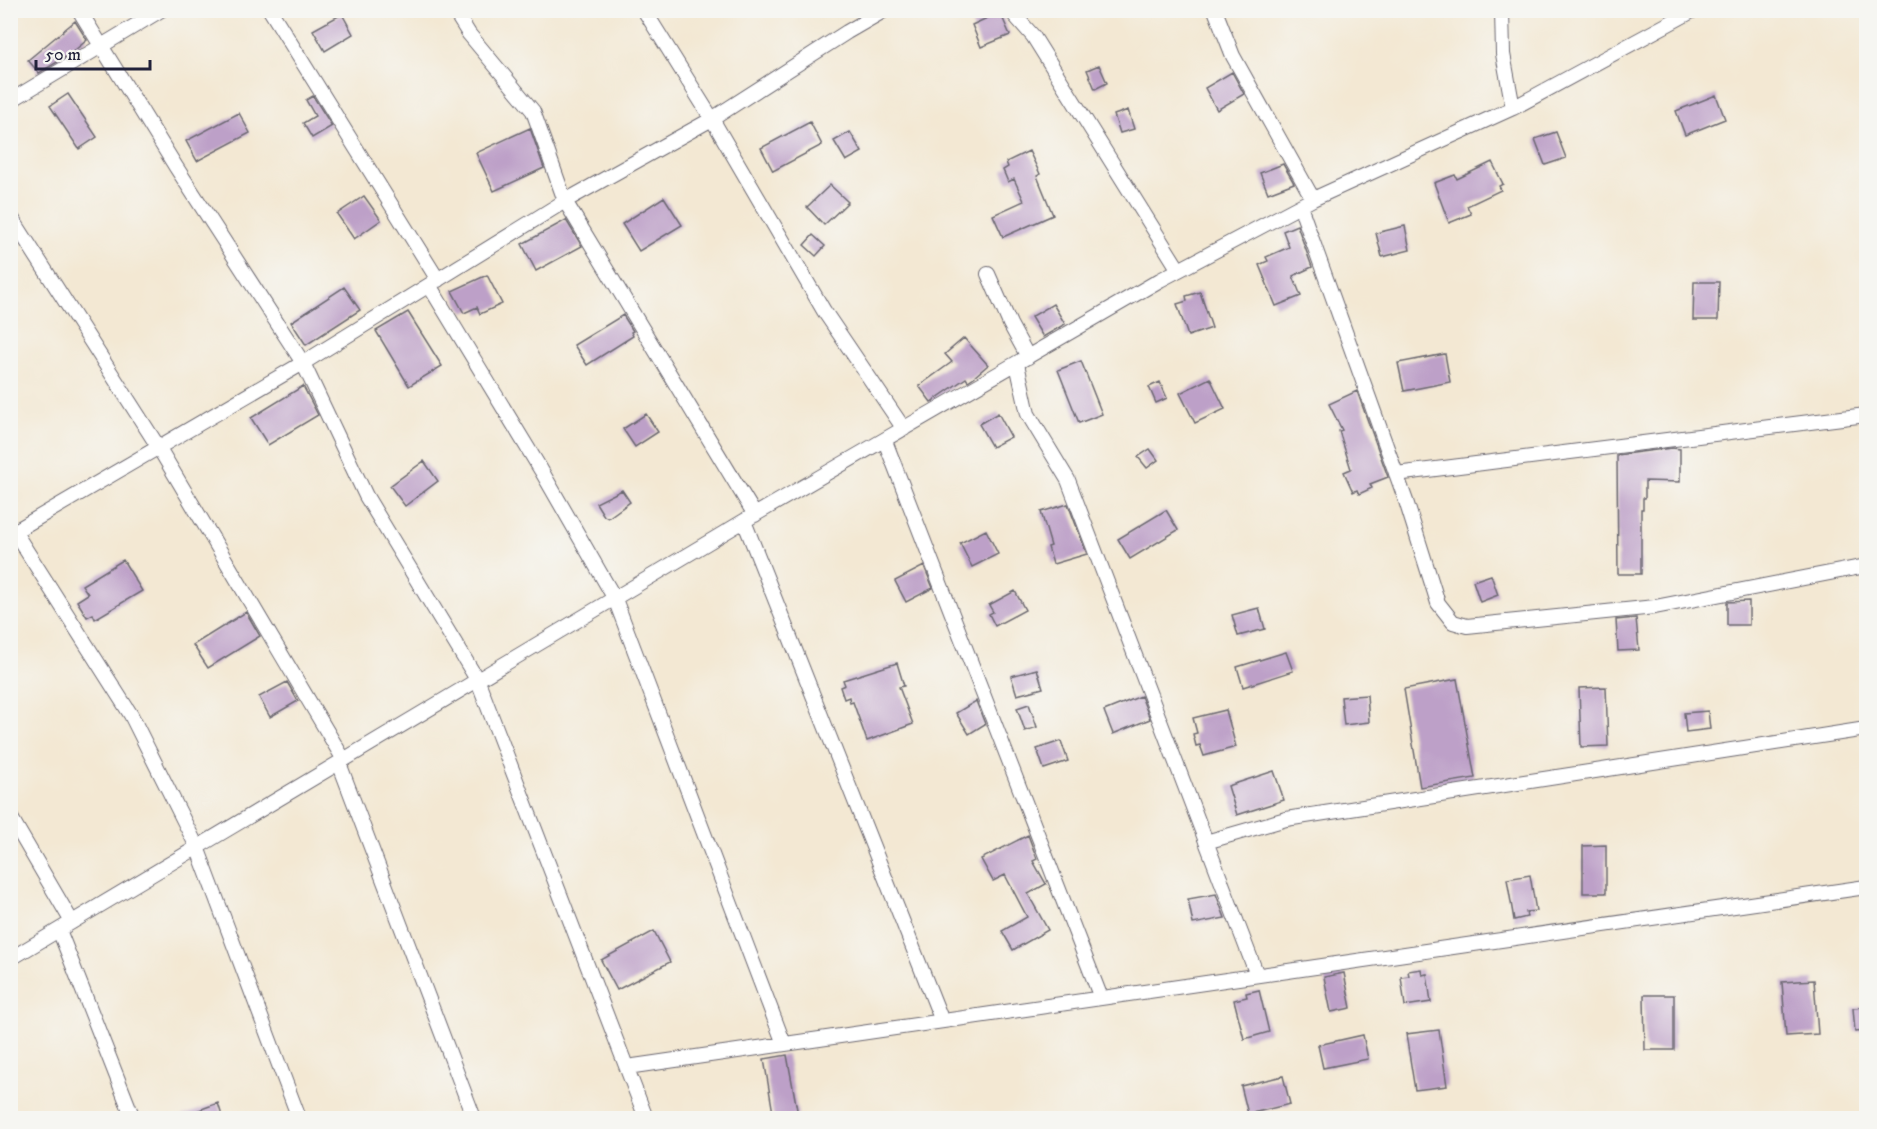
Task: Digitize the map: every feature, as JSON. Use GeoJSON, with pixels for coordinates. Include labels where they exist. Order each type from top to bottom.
{"type":"FeatureCollection","features":[{"type":"Feature","properties":{"kind":"street"},"geometry":{"type":"LineString","coordinates":[[79,10],[176,167],[303,363],[366,496],[478,681],[646,1119]]}},
{"type":"Feature","properties":{"kind":"street"},"geometry":{"type":"LineString","coordinates":[[10,101],[161,10]]}},
{"type":"Feature","properties":{"kind":"street"},"geometry":{"type":"LineString","coordinates":[[270,10],[433,283],[615,599],[784,1044]]}},
{"type":"Feature","properties":{"kind":"street"},"geometry":{"type":"LineString","coordinates":[[454,10],[469,34],[533,111],[565,201],[749,518],[942,1021]]}},
{"type":"Feature","properties":{"kind":"street"},"geometry":{"type":"LineString","coordinates":[[644,10],[712,119],[824,311],[904,429]]}},
{"type":"Feature","properties":{"kind":"street"},"geometry":{"type":"LineString","coordinates":[[299,1119],[197,847],[131,715],[12,532],[303,363],[565,201],[712,119],[885,10]]}},
{"type":"Feature","properties":{"kind":"street"},"geometry":{"type":"LineString","coordinates":[[1010,10],[1033,36],[1179,270]]}},
{"type":"Feature","properties":{"kind":"street"},"geometry":{"type":"LineString","coordinates":[[1215,10],[1233,56],[1313,199]]}},
{"type":"Feature","properties":{"kind":"street"},"geometry":{"type":"LineString","coordinates":[[1502,10],[1503,54],[1513,108]]}},
{"type":"Feature","properties":{"kind":"street"},"geometry":{"type":"LineString","coordinates":[[10,959],[749,518],[1179,270],[1313,199],[1513,108],[1694,10]]}},
{"type":"Feature","properties":{"kind":"street"},"geometry":{"type":"LineString","coordinates":[[1300,206],[1396,474],[1438,603],[1453,621],[1467,626],[1655,607],[1866,566]]}},
{"type":"Feature","properties":{"kind":"street"},"geometry":{"type":"LineString","coordinates":[[10,215],[159,448],[342,762],[474,1119]]}},
{"type":"Feature","properties":{"kind":"street"},"geometry":{"type":"LineString","coordinates":[[988,274],[1010,324],[1022,360],[1028,414],[1068,480],[1257,975]]}},
{"type":"Feature","properties":{"kind":"street"},"geometry":{"type":"LineString","coordinates":[[1396,474],[1866,415]]}},
{"type":"Feature","properties":{"kind":"street"},"geometry":{"type":"LineString","coordinates":[[885,441],[1101,998]]}},
{"type":"Feature","properties":{"kind":"street"},"geometry":{"type":"LineString","coordinates":[[1206,842],[1286,819],[1866,729]]}},
{"type":"Feature","properties":{"kind":"street"},"geometry":{"type":"LineString","coordinates":[[10,816],[72,922]]}},
{"type":"Feature","properties":{"kind":"street"},"geometry":{"type":"LineString","coordinates":[[627,1067],[1866,886]]}},
{"type":"Feature","properties":{"kind":"street"},"geometry":{"type":"LineString","coordinates":[[59,930],[132,1119]]}},
{"type":"Feature","properties":{"kind":"building"},"geometry":{"type":"Polygon","coordinates":[[[1000,12],[1010,35],[981,47],[972,25],[1000,12]]]}},
{"type":"Feature","properties":{"kind":"building"},"geometry":{"type":"Polygon","coordinates":[[[342,14],[353,34],[325,51],[313,30],[342,14]]]}},
{"type":"Feature","properties":{"kind":"building"},"geometry":{"type":"Polygon","coordinates":[[[75,21],[87,40],[69,55],[39,73],[28,60],[75,21]]]}},
{"type":"Feature","properties":{"kind":"building"},"geometry":{"type":"Polygon","coordinates":[[[1099,65],[1107,83],[1095,89],[1087,70],[1099,65]]]}},
{"type":"Feature","properties":{"kind":"building"},"geometry":{"type":"Polygon","coordinates":[[[1232,72],[1244,94],[1217,110],[1205,88],[1232,72]]]}},
{"type":"Feature","properties":{"kind":"building"},"geometry":{"type":"Polygon","coordinates":[[[68,94],[97,137],[79,149],[50,106],[68,94]]]}},
{"type":"Feature","properties":{"kind":"building"},"geometry":{"type":"Polygon","coordinates":[[[1716,95],[1725,119],[1685,135],[1676,111],[1716,95]]]}},
{"type":"Feature","properties":{"kind":"building"},"geometry":{"type":"Polygon","coordinates":[[[313,96],[332,126],[312,138],[303,123],[315,116],[306,100],[313,96]]]}},
{"type":"Feature","properties":{"kind":"building"},"geometry":{"type":"Polygon","coordinates":[[[1128,110],[1134,129],[1120,133],[1114,115],[1128,110]]]}},
{"type":"Feature","properties":{"kind":"building"},"geometry":{"type":"Polygon","coordinates":[[[239,113],[250,133],[197,161],[186,141],[239,113]]]}},
{"type":"Feature","properties":{"kind":"building"},"geometry":{"type":"Polygon","coordinates":[[[810,122],[822,145],[773,171],[761,148],[810,122]]]}},
{"type":"Feature","properties":{"kind":"building"},"geometry":{"type":"Polygon","coordinates":[[[530,128],[544,168],[494,191],[476,153],[530,128]]]}},
{"type":"Feature","properties":{"kind":"building"},"geometry":{"type":"Polygon","coordinates":[[[850,132],[862,152],[846,161],[834,141],[850,132]]]}},
{"type":"Feature","properties":{"kind":"building"},"geometry":{"type":"Polygon","coordinates":[[[1556,132],[1566,158],[1545,165],[1535,139],[1556,132]]]}},
{"type":"Feature","properties":{"kind":"building"},"geometry":{"type":"Polygon","coordinates":[[[1029,151],[1040,174],[1037,176],[1053,215],[1003,237],[993,215],[1024,201],[1014,179],[1008,182],[1003,170],[1008,167],[1006,162],[1029,151]]]}},
{"type":"Feature","properties":{"kind":"building"},"geometry":{"type":"Polygon","coordinates":[[[1492,162],[1503,184],[1499,186],[1501,190],[1467,206],[1471,214],[1449,223],[1434,183],[1455,175],[1457,179],[1492,162]]]}},
{"type":"Feature","properties":{"kind":"building"},"geometry":{"type":"Polygon","coordinates":[[[1283,164],[1294,183],[1268,193],[1260,173],[1283,164]]]}},
{"type":"Feature","properties":{"kind":"building"},"geometry":{"type":"Polygon","coordinates":[[[830,185],[848,202],[824,225],[807,207],[830,185]]]}},
{"type":"Feature","properties":{"kind":"building"},"geometry":{"type":"Polygon","coordinates":[[[364,196],[381,220],[354,239],[337,214],[364,196]]]}},
{"type":"Feature","properties":{"kind":"building"},"geometry":{"type":"Polygon","coordinates":[[[664,197],[682,225],[639,251],[622,224],[664,197]]]}},
{"type":"Feature","properties":{"kind":"building"},"geometry":{"type":"Polygon","coordinates":[[[566,220],[582,246],[536,271],[522,244],[566,220]]]}},
{"type":"Feature","properties":{"kind":"building"},"geometry":{"type":"Polygon","coordinates":[[[1297,225],[1312,267],[1293,276],[1301,296],[1276,306],[1259,265],[1268,261],[1266,257],[1289,247],[1283,231],[1297,225]]]}},
{"type":"Feature","properties":{"kind":"building"},"geometry":{"type":"Polygon","coordinates":[[[1405,226],[1410,250],[1382,257],[1376,233],[1405,226]]]}},
{"type":"Feature","properties":{"kind":"building"},"geometry":{"type":"Polygon","coordinates":[[[813,235],[825,246],[816,256],[804,245],[813,235]]]}},
{"type":"Feature","properties":{"kind":"building"},"geometry":{"type":"Polygon","coordinates":[[[487,275],[502,304],[480,314],[477,307],[464,313],[452,291],[487,275]]]}},
{"type":"Feature","properties":{"kind":"building"},"geometry":{"type":"Polygon","coordinates":[[[1694,282],[1719,282],[1718,320],[1693,320],[1694,282]]]}},
{"type":"Feature","properties":{"kind":"building"},"geometry":{"type":"Polygon","coordinates":[[[344,287],[360,310],[306,345],[291,322],[344,287]]]}},
{"type":"Feature","properties":{"kind":"building"},"geometry":{"type":"Polygon","coordinates":[[[1200,292],[1212,328],[1188,336],[1177,304],[1187,301],[1186,296],[1200,292]]]}},
{"type":"Feature","properties":{"kind":"building"},"geometry":{"type":"Polygon","coordinates":[[[1053,304],[1065,324],[1043,337],[1031,317],[1053,304]]]}},
{"type":"Feature","properties":{"kind":"building"},"geometry":{"type":"Polygon","coordinates":[[[408,312],[442,366],[409,386],[376,331],[408,312]]]}},
{"type":"Feature","properties":{"kind":"building"},"geometry":{"type":"Polygon","coordinates":[[[623,315],[633,331],[631,332],[633,336],[587,365],[574,345],[623,315]]]}},
{"type":"Feature","properties":{"kind":"building"},"geometry":{"type":"Polygon","coordinates":[[[964,338],[988,365],[968,381],[966,378],[931,402],[919,386],[952,362],[945,354],[964,338]]]}},
{"type":"Feature","properties":{"kind":"building"},"geometry":{"type":"Polygon","coordinates":[[[1445,354],[1450,382],[1404,391],[1398,363],[1445,354]]]}},
{"type":"Feature","properties":{"kind":"building"},"geometry":{"type":"Polygon","coordinates":[[[1081,361],[1102,414],[1079,423],[1058,370],[1081,361]]]}},
{"type":"Feature","properties":{"kind":"building"},"geometry":{"type":"Polygon","coordinates":[[[1210,378],[1225,409],[1195,423],[1180,393],[1210,378]]]}},
{"type":"Feature","properties":{"kind":"building"},"geometry":{"type":"Polygon","coordinates":[[[1160,382],[1167,398],[1156,403],[1149,387],[1160,382]]]}},
{"type":"Feature","properties":{"kind":"building"},"geometry":{"type":"Polygon","coordinates":[[[303,386],[318,415],[268,445],[251,418],[303,386]]]}},
{"type":"Feature","properties":{"kind":"building"},"geometry":{"type":"Polygon","coordinates":[[[1357,391],[1388,477],[1370,484],[1372,488],[1359,494],[1357,490],[1353,492],[1344,472],[1351,469],[1339,431],[1342,430],[1329,404],[1357,391]]]}},
{"type":"Feature","properties":{"kind":"building"},"geometry":{"type":"Polygon","coordinates":[[[998,413],[1011,437],[992,447],[979,424],[998,413]]]}},
{"type":"Feature","properties":{"kind":"building"},"geometry":{"type":"Polygon","coordinates":[[[646,414],[658,432],[635,447],[623,429],[646,414]]]}},
{"type":"Feature","properties":{"kind":"building"},"geometry":{"type":"Polygon","coordinates":[[[1150,449],[1158,460],[1147,468],[1138,457],[1150,449]]]}},
{"type":"Feature","properties":{"kind":"building"},"geometry":{"type":"Polygon","coordinates":[[[1680,449],[1680,482],[1645,481],[1645,498],[1643,498],[1643,509],[1641,509],[1641,574],[1618,574],[1617,455],[1680,449]]]}},
{"type":"Feature","properties":{"kind":"building"},"geometry":{"type":"Polygon","coordinates":[[[424,461],[438,481],[405,506],[390,486],[424,461]]]}},
{"type":"Feature","properties":{"kind":"building"},"geometry":{"type":"Polygon","coordinates":[[[622,490],[630,502],[608,518],[604,516],[596,503],[622,490]]]}},
{"type":"Feature","properties":{"kind":"building"},"geometry":{"type":"Polygon","coordinates":[[[1068,504],[1087,554],[1053,564],[1048,547],[1051,546],[1041,512],[1068,504]]]}},
{"type":"Feature","properties":{"kind":"building"},"geometry":{"type":"Polygon","coordinates":[[[1166,510],[1178,530],[1130,559],[1118,539],[1166,510]]]}},
{"type":"Feature","properties":{"kind":"building"},"geometry":{"type":"Polygon","coordinates":[[[986,530],[998,554],[972,567],[960,543],[986,530]]]}},
{"type":"Feature","properties":{"kind":"building"},"geometry":{"type":"Polygon","coordinates":[[[123,560],[142,591],[95,619],[93,614],[87,617],[77,601],[88,594],[82,585],[123,560]]]}},
{"type":"Feature","properties":{"kind":"building"},"geometry":{"type":"Polygon","coordinates":[[[924,566],[933,588],[906,602],[895,581],[924,566]]]}},
{"type":"Feature","properties":{"kind":"building"},"geometry":{"type":"Polygon","coordinates":[[[1491,575],[1498,595],[1480,602],[1473,581],[1491,575]]]}},
{"type":"Feature","properties":{"kind":"building"},"geometry":{"type":"Polygon","coordinates":[[[1015,591],[1025,610],[995,626],[989,614],[993,612],[989,605],[1015,591]]]}},
{"type":"Feature","properties":{"kind":"building"},"geometry":{"type":"Polygon","coordinates":[[[1749,601],[1749,625],[1727,625],[1727,602],[1749,601]]]}},
{"type":"Feature","properties":{"kind":"building"},"geometry":{"type":"Polygon","coordinates":[[[1259,608],[1265,629],[1238,636],[1232,615],[1259,608]]]}},
{"type":"Feature","properties":{"kind":"building"},"geometry":{"type":"Polygon","coordinates":[[[246,612],[260,636],[208,668],[193,645],[246,612]]]}},
{"type":"Feature","properties":{"kind":"building"},"geometry":{"type":"Polygon","coordinates":[[[1636,618],[1639,650],[1618,651],[1616,620],[1636,618]]]}},
{"type":"Feature","properties":{"kind":"building"},"geometry":{"type":"Polygon","coordinates":[[[1286,652],[1293,671],[1243,687],[1237,667],[1286,652]]]}},
{"type":"Feature","properties":{"kind":"building"},"geometry":{"type":"Polygon","coordinates":[[[897,663],[904,686],[899,687],[913,724],[867,741],[853,702],[850,703],[849,697],[844,699],[840,687],[845,685],[843,680],[897,663]]]}},
{"type":"Feature","properties":{"kind":"building"},"geometry":{"type":"Polygon","coordinates":[[[1037,669],[1043,688],[1017,695],[1011,676],[1037,669]]]}},
{"type":"Feature","properties":{"kind":"building"},"geometry":{"type":"Polygon","coordinates":[[[1457,679],[1475,778],[1420,787],[1404,689],[1457,679]]]}},
{"type":"Feature","properties":{"kind":"building"},"geometry":{"type":"Polygon","coordinates":[[[287,682],[298,701],[270,717],[259,697],[287,682]]]}},
{"type":"Feature","properties":{"kind":"building"},"geometry":{"type":"Polygon","coordinates":[[[1606,687],[1608,746],[1581,747],[1579,688],[1606,687]]]}},
{"type":"Feature","properties":{"kind":"building"},"geometry":{"type":"Polygon","coordinates":[[[1367,695],[1369,722],[1344,725],[1341,697],[1367,695]]]}},
{"type":"Feature","properties":{"kind":"building"},"geometry":{"type":"Polygon","coordinates":[[[1141,696],[1150,719],[1113,734],[1104,711],[1141,696]]]}},
{"type":"Feature","properties":{"kind":"building"},"geometry":{"type":"Polygon","coordinates":[[[976,701],[985,724],[969,734],[956,713],[976,701]]]}},
{"type":"Feature","properties":{"kind":"building"},"geometry":{"type":"Polygon","coordinates":[[[1029,704],[1037,727],[1025,731],[1017,708],[1029,704]]]}},
{"type":"Feature","properties":{"kind":"building"},"geometry":{"type":"Polygon","coordinates":[[[1226,710],[1236,747],[1204,756],[1200,745],[1196,746],[1193,734],[1197,733],[1193,718],[1226,710]]]}},
{"type":"Feature","properties":{"kind":"building"},"geometry":{"type":"Polygon","coordinates":[[[1708,711],[1710,729],[1686,732],[1684,713],[1708,711]]]}},
{"type":"Feature","properties":{"kind":"building"},"geometry":{"type":"Polygon","coordinates":[[[1061,741],[1068,761],[1044,769],[1037,749],[1061,741]]]}},
{"type":"Feature","properties":{"kind":"building"},"geometry":{"type":"Polygon","coordinates":[[[1274,771],[1284,800],[1237,815],[1228,786],[1274,771]]]}},
{"type":"Feature","properties":{"kind":"building"},"geometry":{"type":"Polygon","coordinates":[[[1028,835],[1037,859],[1033,861],[1046,884],[1028,894],[1048,930],[1013,950],[1002,931],[1027,917],[1005,875],[993,881],[981,859],[1028,835]]]}},
{"type":"Feature","properties":{"kind":"building"},"geometry":{"type":"Polygon","coordinates":[[[1606,845],[1606,893],[1583,893],[1583,846],[1606,845]]]}},
{"type":"Feature","properties":{"kind":"building"},"geometry":{"type":"Polygon","coordinates":[[[1530,875],[1536,911],[1526,912],[1527,917],[1514,920],[1507,879],[1530,875]]]}},
{"type":"Feature","properties":{"kind":"building"},"geometry":{"type":"Polygon","coordinates":[[[1216,894],[1225,918],[1193,924],[1188,899],[1216,894]]]}},
{"type":"Feature","properties":{"kind":"building"},"geometry":{"type":"Polygon","coordinates":[[[654,931],[670,962],[617,990],[601,960],[654,931]]]}},
{"type":"Feature","properties":{"kind":"building"},"geometry":{"type":"Polygon","coordinates":[[[1421,969],[1422,975],[1427,974],[1431,1002],[1405,1006],[1401,977],[1409,976],[1408,971],[1421,969]]]}},
{"type":"Feature","properties":{"kind":"building"},"geometry":{"type":"Polygon","coordinates":[[[1344,973],[1351,1008],[1331,1012],[1324,977],[1344,973]]]}},
{"type":"Feature","properties":{"kind":"building"},"geometry":{"type":"Polygon","coordinates":[[[1814,980],[1818,1034],[1786,1036],[1782,982],[1814,980]]]}},
{"type":"Feature","properties":{"kind":"building"},"geometry":{"type":"Polygon","coordinates":[[[1259,990],[1269,1032],[1244,1039],[1234,1000],[1247,997],[1246,993],[1259,990]]]}},
{"type":"Feature","properties":{"kind":"building"},"geometry":{"type":"Polygon","coordinates":[[[1644,995],[1674,995],[1674,1050],[1645,1050],[1644,995]]]}},
{"type":"Feature","properties":{"kind":"building"},"geometry":{"type":"Polygon","coordinates":[[[1866,1007],[1866,1031],[1855,1032],[1853,1008],[1866,1007]]]}},
{"type":"Feature","properties":{"kind":"building"},"geometry":{"type":"Polygon","coordinates":[[[1439,1030],[1447,1086],[1415,1090],[1406,1034],[1439,1030]]]}},
{"type":"Feature","properties":{"kind":"building"},"geometry":{"type":"Polygon","coordinates":[[[1363,1035],[1368,1059],[1323,1068],[1318,1045],[1363,1035]]]}},
{"type":"Feature","properties":{"kind":"building"},"geometry":{"type":"Polygon","coordinates":[[[787,1055],[798,1115],[774,1119],[764,1059],[787,1055]]]}},
{"type":"Feature","properties":{"kind":"building"},"geometry":{"type":"Polygon","coordinates":[[[1283,1076],[1290,1104],[1248,1114],[1241,1086],[1283,1076]]]}},
{"type":"Feature","properties":{"kind":"building"},"geometry":{"type":"Polygon","coordinates":[[[218,1103],[223,1119],[180,1119],[180,1117],[218,1103]]]}}]}
